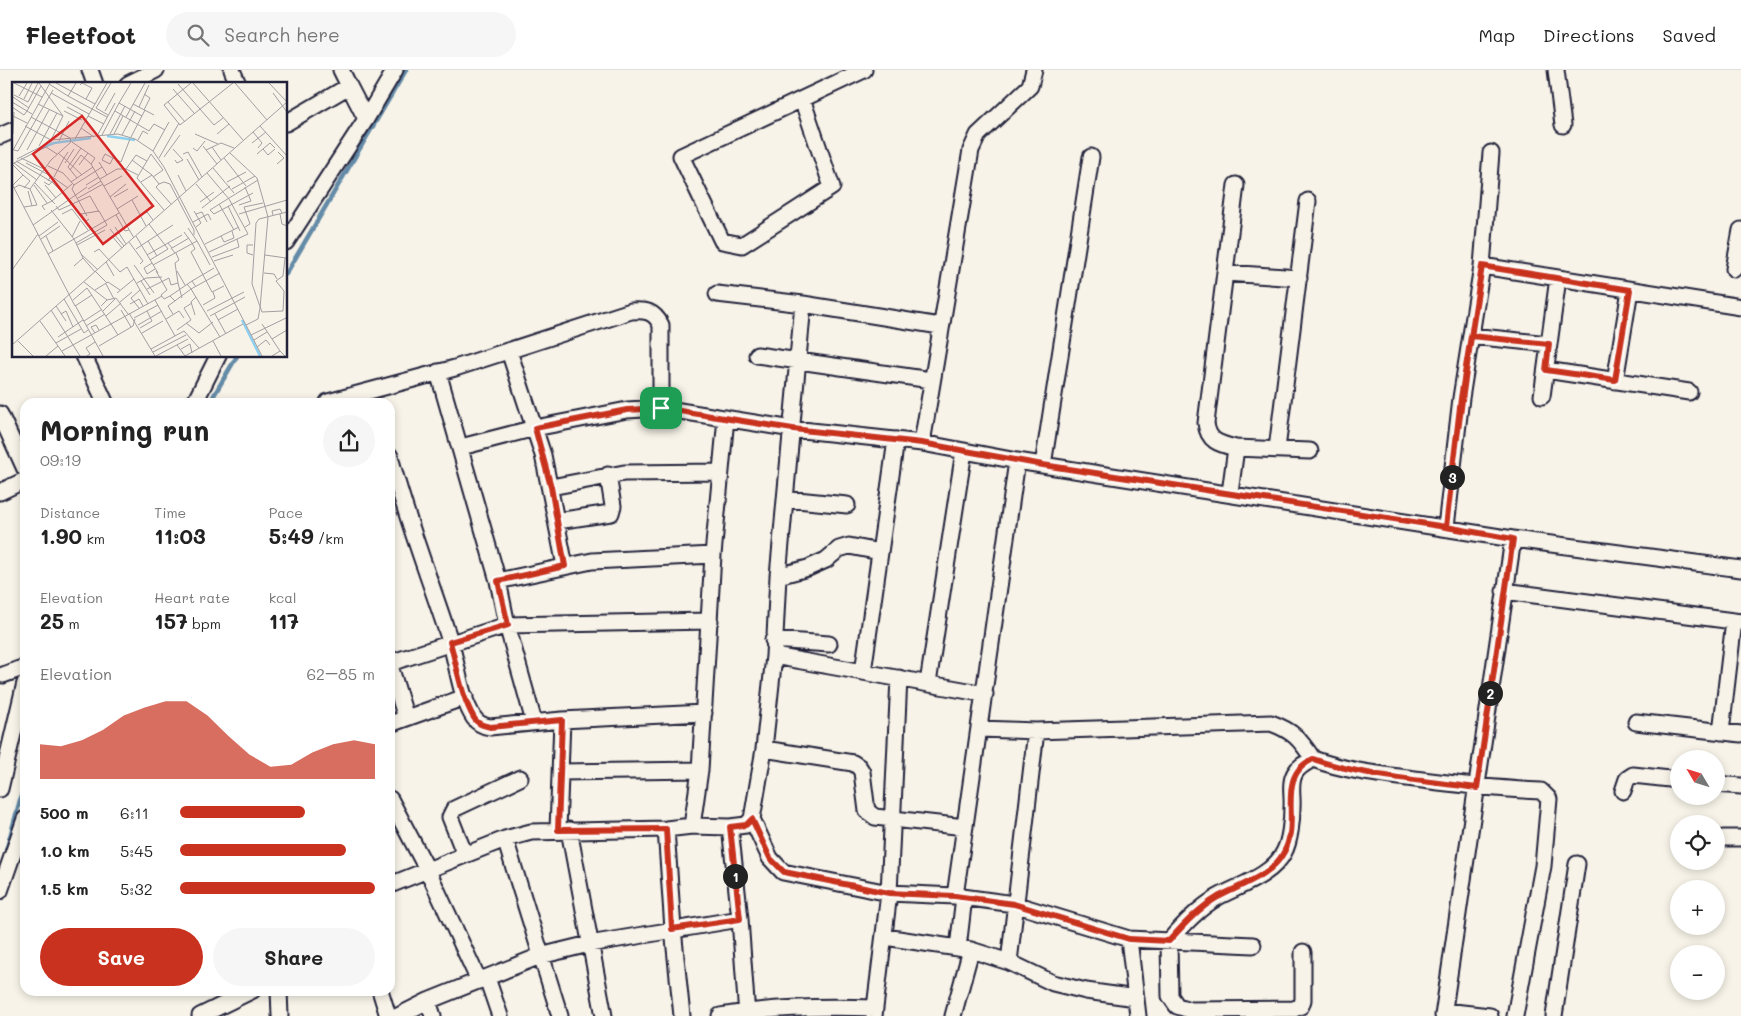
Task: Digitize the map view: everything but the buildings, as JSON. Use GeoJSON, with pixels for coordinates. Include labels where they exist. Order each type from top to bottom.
{"type":"FeatureCollection","features":[{"type":"Feature","properties":{"kind":"street"},"geometry":{"type":"LineString","coordinates":[[90,70],[95,82]]}},
{"type":"Feature","properties":{"kind":"street"},"geometry":{"type":"LineString","coordinates":[[132,82],[156,70]]}},
{"type":"Feature","properties":{"kind":"street"},"geometry":{"type":"LineString","coordinates":[[232,70],[237,82]]}},
{"type":"Feature","properties":{"kind":"street"},"geometry":{"type":"LineString","coordinates":[[341,70],[366,119]]}},
{"type":"Feature","properties":{"kind":"street"},"geometry":{"type":"LineString","coordinates":[[802,99],[832,187],[742,245],[722,241],[681,156],[802,99],[864,70]]}},
{"type":"Feature","properties":{"kind":"street"},"geometry":{"type":"LineString","coordinates":[[922,443],[940,326],[971,150],[978,135],[1030,86],[1034,70]]}},
{"type":"Feature","properties":{"kind":"street"},"geometry":{"type":"LineString","coordinates":[[1556,70],[1563,125]]}},
{"type":"Feature","properties":{"kind":"street"},"geometry":{"type":"LineString","coordinates":[[288,239],[366,119],[390,73]]}},
{"type":"Feature","properties":{"kind":"street"},"geometry":{"type":"LineString","coordinates":[[288,121],[349,86]]}},
{"type":"Feature","properties":{"kind":"street"},"geometry":{"type":"LineString","coordinates":[[0,136],[12,131]]}},
{"type":"Feature","properties":{"kind":"street"},"geometry":{"type":"LineString","coordinates":[[1446,527],[1461,398],[1482,266],[1491,154]]}},
{"type":"Feature","properties":{"kind":"street"},"geometry":{"type":"LineString","coordinates":[[1043,465],[1091,157]]}},
{"type":"Feature","properties":{"kind":"street"},"geometry":{"type":"LineString","coordinates":[[1236,184],[1206,423],[1207,432],[1212,439],[1220,444],[1236,448],[1310,451]]}},
{"type":"Feature","properties":{"kind":"street"},"geometry":{"type":"LineString","coordinates":[[1277,449],[1308,201]]}},
{"type":"Feature","properties":{"kind":"street"},"geometry":{"type":"LineString","coordinates":[[1734,270],[1741,230]]}},
{"type":"Feature","properties":{"kind":"street"},"geometry":{"type":"LineString","coordinates":[[1482,266],[1741,307]]}},
{"type":"Feature","properties":{"kind":"street"},"geometry":{"type":"LineString","coordinates":[[1225,272],[1299,278]]}},
{"type":"Feature","properties":{"kind":"street"},"geometry":{"type":"LineString","coordinates":[[1542,396],[1558,278]]}},
{"type":"Feature","properties":{"kind":"street"},"geometry":{"type":"LineString","coordinates":[[1615,380],[1630,290]]}},
{"type":"Feature","properties":{"kind":"street"},"geometry":{"type":"LineString","coordinates":[[717,294],[804,304],[940,326]]}},
{"type":"Feature","properties":{"kind":"street"},"geometry":{"type":"LineString","coordinates":[[804,304],[787,499],[778,576],[773,640],[774,656],[764,749],[752,819],[770,858],[784,872],[889,893],[959,896],[1014,904],[1129,939],[1253,945]]}},
{"type":"Feature","properties":{"kind":"street"},"geometry":{"type":"LineString","coordinates":[[360,398],[376,396],[438,372],[631,311],[646,310],[656,315],[661,325],[661,408]]}},
{"type":"Feature","properties":{"kind":"street"},"geometry":{"type":"LineString","coordinates":[[1471,336],[1549,344]]}},
{"type":"Feature","properties":{"kind":"street"},"geometry":{"type":"LineString","coordinates":[[509,351],[535,428],[551,487],[565,566]]}},
{"type":"Feature","properties":{"kind":"street"},"geometry":{"type":"LineString","coordinates":[[757,355],[931,380]]}},
{"type":"Feature","properties":{"kind":"street"},"geometry":{"type":"LineString","coordinates":[[85,358],[103,398]]}},
{"type":"Feature","properties":{"kind":"street"},"geometry":{"type":"LineString","coordinates":[[197,398],[214,359]]}},
{"type":"Feature","properties":{"kind":"street"},"geometry":{"type":"LineString","coordinates":[[1546,370],[1689,392]]}},
{"type":"Feature","properties":{"kind":"street"},"geometry":{"type":"LineString","coordinates":[[438,372],[461,446],[534,722]]}},
{"type":"Feature","properties":{"kind":"street"},"geometry":{"type":"LineString","coordinates":[[461,446],[535,428],[627,410],[661,408],[793,429],[922,443],[1043,465],[1513,539],[1741,569]]}},
{"type":"Feature","properties":{"kind":"street"},"geometry":{"type":"LineString","coordinates":[[0,414],[20,458]]}},
{"type":"Feature","properties":{"kind":"street"},"geometry":{"type":"LineString","coordinates":[[692,826],[700,770],[713,555],[726,418]]}},
{"type":"Feature","properties":{"kind":"street"},"geometry":{"type":"LineString","coordinates":[[863,672],[896,440]]}},
{"type":"Feature","properties":{"kind":"street"},"geometry":{"type":"LineString","coordinates":[[1230,494],[1236,448]]}},
{"type":"Feature","properties":{"kind":"street"},"geometry":{"type":"LineString","coordinates":[[928,683],[964,451]]}},
{"type":"Feature","properties":{"kind":"street"},"geometry":{"type":"LineString","coordinates":[[953,1016],[964,949],[959,896],[965,827],[1017,460]]}},
{"type":"Feature","properties":{"kind":"street"},"geometry":{"type":"LineString","coordinates":[[551,487],[608,475],[653,472],[721,472]]}},
{"type":"Feature","properties":{"kind":"street"},"geometry":{"type":"LineString","coordinates":[[395,474],[415,544],[450,642],[465,697],[474,719],[481,725],[490,727],[562,720],[704,713]]}},
{"type":"Feature","properties":{"kind":"street"},"geometry":{"type":"LineString","coordinates":[[557,521],[606,515],[611,512],[613,506],[608,475]]}},
{"type":"Feature","properties":{"kind":"street"},"geometry":{"type":"LineString","coordinates":[[0,492],[20,482]]}},
{"type":"Feature","properties":{"kind":"street"},"geometry":{"type":"LineString","coordinates":[[787,499],[847,506]]}},
{"type":"Feature","properties":{"kind":"street"},"geometry":{"type":"LineString","coordinates":[[1490,1016],[1444,1013],[1513,539]]}},
{"type":"Feature","properties":{"kind":"street"},"geometry":{"type":"LineString","coordinates":[[778,576],[808,568],[826,560],[838,550],[850,546],[880,552]]}},
{"type":"Feature","properties":{"kind":"street"},"geometry":{"type":"LineString","coordinates":[[498,581],[592,561],[713,555]]}},
{"type":"Feature","properties":{"kind":"street"},"geometry":{"type":"LineString","coordinates":[[1504,591],[1737,621],[1721,732]]}},
{"type":"Feature","properties":{"kind":"street"},"geometry":{"type":"LineString","coordinates":[[395,663],[450,642],[508,625],[710,621]]}},
{"type":"Feature","properties":{"kind":"street"},"geometry":{"type":"LineString","coordinates":[[773,640],[828,644]]}},
{"type":"Feature","properties":{"kind":"street"},"geometry":{"type":"LineString","coordinates":[[774,656],[985,694]]}},
{"type":"Feature","properties":{"kind":"street"},"geometry":{"type":"LineString","coordinates":[[1,673],[20,668]]}},
{"type":"Feature","properties":{"kind":"street"},"geometry":{"type":"LineString","coordinates":[[720,1016],[830,1006],[875,1012],[889,893],[899,678]]}},
{"type":"Feature","properties":{"kind":"street"},"geometry":{"type":"LineString","coordinates":[[395,682],[406,718]]}},
{"type":"Feature","properties":{"kind":"street"},"geometry":{"type":"LineString","coordinates":[[395,722],[465,697]]}},
{"type":"Feature","properties":{"kind":"street"},"geometry":{"type":"LineString","coordinates":[[0,789],[20,704]]}},
{"type":"Feature","properties":{"kind":"street"},"geometry":{"type":"LineString","coordinates":[[562,720],[560,772],[564,830],[604,1016]]}},
{"type":"Feature","properties":{"kind":"street"},"geometry":{"type":"LineString","coordinates":[[979,729],[1036,731],[1271,722],[1288,729],[1303,743],[1313,759],[1331,766],[1374,774],[1477,788],[1541,791],[1549,799],[1543,866],[1515,1016]]}},
{"type":"Feature","properties":{"kind":"street"},"geometry":{"type":"LineString","coordinates":[[1636,722],[1741,734]]}},
{"type":"Feature","properties":{"kind":"street"},"geometry":{"type":"LineString","coordinates":[[1009,962],[1014,904],[1036,731]]}},
{"type":"Feature","properties":{"kind":"street"},"geometry":{"type":"LineString","coordinates":[[764,749],[853,763],[862,772],[867,811],[875,817],[965,827]]}},
{"type":"Feature","properties":{"kind":"street"},"geometry":{"type":"LineString","coordinates":[[1303,952],[1303,1000],[1301,1006],[1294,1009],[1190,1010],[1177,1006],[1170,996],[1169,941],[1192,916],[1218,898],[1245,885],[1271,868],[1284,852],[1292,807],[1291,785],[1294,773],[1302,764],[1313,759]]}},
{"type":"Feature","properties":{"kind":"street"},"geometry":{"type":"LineString","coordinates":[[560,772],[700,770]]}},
{"type":"Feature","properties":{"kind":"street"},"geometry":{"type":"LineString","coordinates":[[1623,792],[1626,779],[1633,774],[1670,779]]}},
{"type":"Feature","properties":{"kind":"street"},"geometry":{"type":"LineString","coordinates":[[465,855],[450,817],[451,813],[454,809],[520,778]]}},
{"type":"Feature","properties":{"kind":"street"},"geometry":{"type":"LineString","coordinates":[[1725,785],[1741,786]]}},
{"type":"Feature","properties":{"kind":"street"},"geometry":{"type":"LineString","coordinates":[[395,808],[483,979],[500,1016]]}},
{"type":"Feature","properties":{"kind":"street"},"geometry":{"type":"LineString","coordinates":[[395,883],[504,839],[531,832],[666,829],[692,826],[730,827],[746,825],[752,819]]}},
{"type":"Feature","properties":{"kind":"street"},"geometry":{"type":"LineString","coordinates":[[730,827],[740,919],[747,1014]]}},
{"type":"Feature","properties":{"kind":"street"},"geometry":{"type":"LineString","coordinates":[[666,829],[672,929],[682,1016]]}},
{"type":"Feature","properties":{"kind":"street"},"geometry":{"type":"LineString","coordinates":[[0,891],[20,833]]}},
{"type":"Feature","properties":{"kind":"street"},"geometry":{"type":"LineString","coordinates":[[1725,838],[1741,838]]}},
{"type":"Feature","properties":{"kind":"street"},"geometry":{"type":"LineString","coordinates":[[504,839],[560,1016]]}},
{"type":"Feature","properties":{"kind":"street"},"geometry":{"type":"LineString","coordinates":[[1554,1016],[1577,864]]}},
{"type":"Feature","properties":{"kind":"street"},"geometry":{"type":"LineString","coordinates":[[398,1016],[540,956],[589,944],[740,919]]}},
{"type":"Feature","properties":{"kind":"street"},"geometry":{"type":"LineString","coordinates":[[885,937],[964,949],[1009,962],[1053,982],[1086,991],[1136,998]]}},
{"type":"Feature","properties":{"kind":"street"},"geometry":{"type":"LineString","coordinates":[[1129,939],[1138,1016]]}},
{"type":"Feature","properties":{"kind":"street"},"geometry":{"type":"LineString","coordinates":[[200,1016],[241,996]]}},
{"type":"Feature","properties":{"kind":"street"},"geometry":{"type":"LineString","coordinates":[[279,996],[280,1016]]}},
{"type":"Feature","properties":{"kind":"street"},"geometry":{"type":"LineString","coordinates":[[382,996],[388,1016]]}},
{"type":"Feature","properties":{"kind":"street"},"geometry":{"type":"LineString","coordinates":[[428,1002],[433,1016]]}},
{"type":"Feature","properties":{"kind":"waterway"},"geometry":{"type":"LineString","coordinates":[[288,271],[406,70]]}},
{"type":"Feature","properties":{"kind":"waterway"},"geometry":{"type":"LineString","coordinates":[[212,398],[236,358]]}},
{"type":"Feature","properties":{"kind":"waterway"},"geometry":{"type":"LineString","coordinates":[[6,851],[20,800]]}},
{"type":"Feature","properties":{"kind":"route"},"geometry":{"type":"LineString","coordinates":[[661,408],[627,410],[535,428],[551,487],[565,566],[498,581],[508,625],[450,642],[465,697],[474,719],[481,725],[490,727],[511,723],[562,720],[558,830],[666,829],[672,929],[740,919],[730,827],[746,825],[752,819],[770,858],[784,872],[889,893],[955,896],[1014,904],[1129,939],[1169,941],[1192,916],[1218,898],[1245,885],[1271,868],[1284,852],[1289,833],[1292,807],[1291,785],[1294,773],[1302,764],[1313,759],[1331,766],[1374,774],[1477,788],[1513,539],[1446,527],[1461,398],[1471,336],[1549,344],[1546,370],[1615,380],[1630,290],[1482,266],[1461,398],[1454,463],[1446,527],[1043,465],[922,443],[793,429],[661,408]]}}]}
